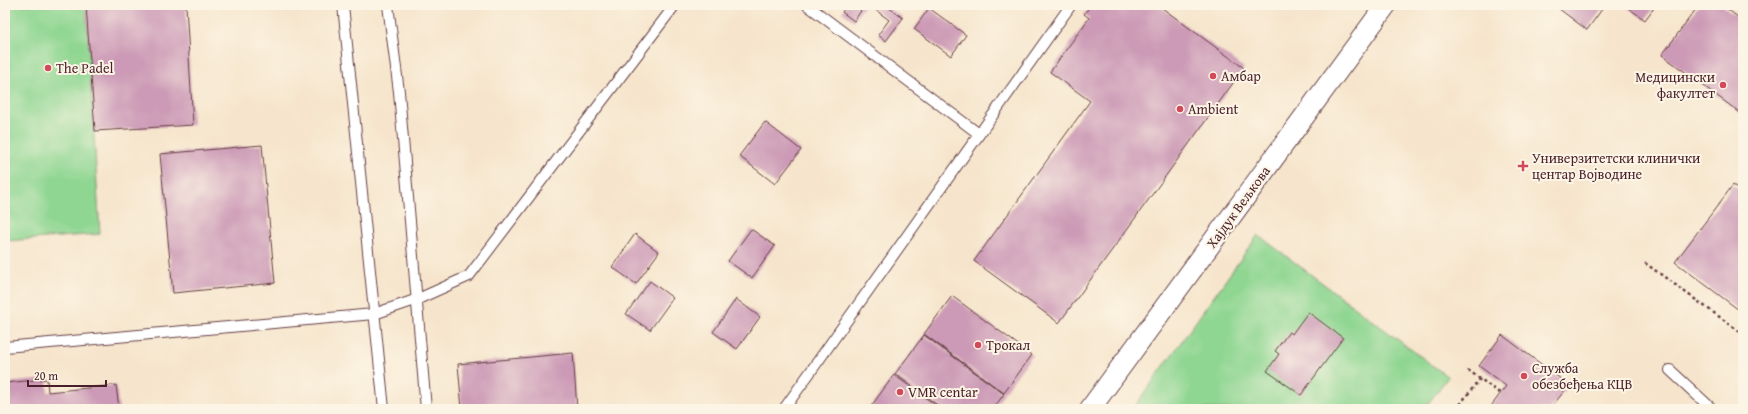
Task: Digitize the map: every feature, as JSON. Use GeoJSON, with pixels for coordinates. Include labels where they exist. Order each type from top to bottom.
{"type":"FeatureCollection","features":[{"type":"Feature","properties":{"kind":"street","name":"Хајдук Вељкова"},"geometry":{"type":"LineString","coordinates":[[1090,409],[1386,5]]}},
{"type":"Feature","properties":{"kind":"lane"},"geometry":{"type":"LineString","coordinates":[[343,5],[384,409]]}},
{"type":"Feature","properties":{"kind":"lane"},"geometry":{"type":"LineString","coordinates":[[388,5],[399,92],[418,299],[426,409]]}},
{"type":"Feature","properties":{"kind":"lane"},"geometry":{"type":"LineString","coordinates":[[5,347],[374,314],[418,299],[469,276],[675,5]]}},
{"type":"Feature","properties":{"kind":"lane"},"geometry":{"type":"LineString","coordinates":[[807,5],[979,134]]}},
{"type":"Feature","properties":{"kind":"lane"},"geometry":{"type":"LineString","coordinates":[[784,409],[1071,5]]}},
{"type":"Feature","properties":{"kind":"lane"},"geometry":{"type":"LineString","coordinates":[[1670,370],[1712,409]]}},
{"type":"Feature","properties":{"kind":"path"},"geometry":{"type":"LineString","coordinates":[[1645,263],[1743,334]]}},
{"type":"Feature","properties":{"kind":"path"},"geometry":{"type":"LineString","coordinates":[[1468,370],[1501,394]]}},
{"type":"Feature","properties":{"kind":"path"},"geometry":{"type":"LineString","coordinates":[[1456,409],[1480,379]]}},
{"type":"Feature","properties":{"kind":"green space","name":"The Padel"},"geometry":{"type":"Polygon","coordinates":[[[5,5],[86,5],[100,234],[5,241],[5,5]]]}},
{"type":"Feature","properties":{"kind":"green space"},"geometry":{"type":"Polygon","coordinates":[[[1258,235],[1448,377],[1424,409],[1133,409],[1258,235]]]}},
{"type":"Feature","properties":{"kind":"building"},"geometry":{"type":"Polygon","coordinates":[[[86,5],[186,5],[193,125],[95,131],[86,5]]]}},
{"type":"Feature","properties":{"kind":"building"},"geometry":{"type":"Polygon","coordinates":[[[847,5],[865,5],[854,21],[842,12],[847,5]]]}},
{"type":"Feature","properties":{"kind":"building"},"geometry":{"type":"Polygon","coordinates":[[[869,5],[885,5],[903,18],[886,41],[878,35],[889,20],[869,5]]]}},
{"type":"Feature","properties":{"kind":"building"},"geometry":{"type":"Polygon","coordinates":[[[1091,5],[1158,5],[1244,68],[1059,323],[974,261],[1090,101],[1050,72],[1089,18],[1084,14],[1091,5]]]}},
{"type":"Feature","properties":{"kind":"building"},"geometry":{"type":"Polygon","coordinates":[[[1554,5],[1605,5],[1587,30],[1554,5]]]}},
{"type":"Feature","properties":{"kind":"building"},"geometry":{"type":"Polygon","coordinates":[[[1624,5],[1656,5],[1645,20],[1624,5]]]}},
{"type":"Feature","properties":{"kind":"building","name":"Медицински факултет"},"geometry":{"type":"Polygon","coordinates":[[[1699,5],[1722,5],[1743,21],[1743,115],[1662,55],[1699,5]]]}},
{"type":"Feature","properties":{"kind":"building"},"geometry":{"type":"Polygon","coordinates":[[[929,8],[966,35],[951,56],[914,29],[929,8]]]}},
{"type":"Feature","properties":{"kind":"building"},"geometry":{"type":"Polygon","coordinates":[[[765,122],[801,150],[775,184],[739,156],[765,122]]]}},
{"type":"Feature","properties":{"kind":"building"},"geometry":{"type":"Polygon","coordinates":[[[262,145],[275,283],[173,293],[160,154],[262,145]]]}},
{"type":"Feature","properties":{"kind":"building"},"geometry":{"type":"Polygon","coordinates":[[[1733,185],[1743,192],[1743,313],[1675,262],[1733,185]]]}},
{"type":"Feature","properties":{"kind":"building"},"geometry":{"type":"Polygon","coordinates":[[[751,229],[775,246],[752,278],[728,261],[751,229]]]}},
{"type":"Feature","properties":{"kind":"building"},"geometry":{"type":"Polygon","coordinates":[[[635,234],[659,252],[636,284],[612,267],[635,234]]]}},
{"type":"Feature","properties":{"kind":"building"},"geometry":{"type":"Polygon","coordinates":[[[650,281],[673,298],[650,330],[626,314],[650,281]]]}},
{"type":"Feature","properties":{"kind":"building","name":"Трокал"},"geometry":{"type":"Polygon","coordinates":[[[952,296],[1032,355],[1004,393],[924,334],[952,296]]]}},
{"type":"Feature","properties":{"kind":"building"},"geometry":{"type":"Polygon","coordinates":[[[736,299],[760,317],[737,349],[713,332],[736,299]]]}},
{"type":"Feature","properties":{"kind":"building"},"geometry":{"type":"Polygon","coordinates":[[[1308,312],[1343,338],[1301,395],[1267,371],[1279,354],[1275,351],[1289,332],[1292,334],[1308,312]]]}},
{"type":"Feature","properties":{"kind":"building"},"geometry":{"type":"Polygon","coordinates":[[[924,335],[1004,394],[993,409],[943,409],[895,374],[924,335]]]}},
{"type":"Feature","properties":{"kind":"building","name":"Служба обезбеђења КЦВ"},"geometry":{"type":"Polygon","coordinates":[[[1502,335],[1569,385],[1550,409],[1489,409],[1506,386],[1479,366],[1502,335]]]}},
{"type":"Feature","properties":{"kind":"building"},"geometry":{"type":"Polygon","coordinates":[[[573,353],[577,409],[462,409],[458,364],[573,353]]]}},
{"type":"Feature","properties":{"kind":"building","name":"VMR centar"},"geometry":{"type":"Polygon","coordinates":[[[894,375],[941,409],[869,409],[894,375]]]}},
{"type":"Feature","properties":{"kind":"building"},"geometry":{"type":"Polygon","coordinates":[[[47,379],[48,392],[116,385],[119,409],[5,409],[5,383],[47,379]]]}},
{"type":"Feature","properties":{"kind":"place","name":"The Padel"},"geometry":{"type":"Point","coordinates":[48,68]}},
{"type":"Feature","properties":{"kind":"place","name":"Амбар"},"geometry":{"type":"Point","coordinates":[1213,76]}},
{"type":"Feature","properties":{"kind":"place","name":"Медицински факултет"},"geometry":{"type":"Point","coordinates":[1723,85]}},
{"type":"Feature","properties":{"kind":"place","name":"Ambient"},"geometry":{"type":"Point","coordinates":[1180,109]}},
{"type":"Feature","properties":{"kind":"place","name":"Универзитетски клинички центар Војводине"},"geometry":{"type":"Point","coordinates":[1523,166]}},
{"type":"Feature","properties":{"kind":"place","name":"Трокал"},"geometry":{"type":"Point","coordinates":[978,345]}},
{"type":"Feature","properties":{"kind":"place","name":"Служба обезбеђења КЦВ"},"geometry":{"type":"Point","coordinates":[1524,376]}},
{"type":"Feature","properties":{"kind":"place","name":"VMR centar"},"geometry":{"type":"Point","coordinates":[900,392]}}]}
